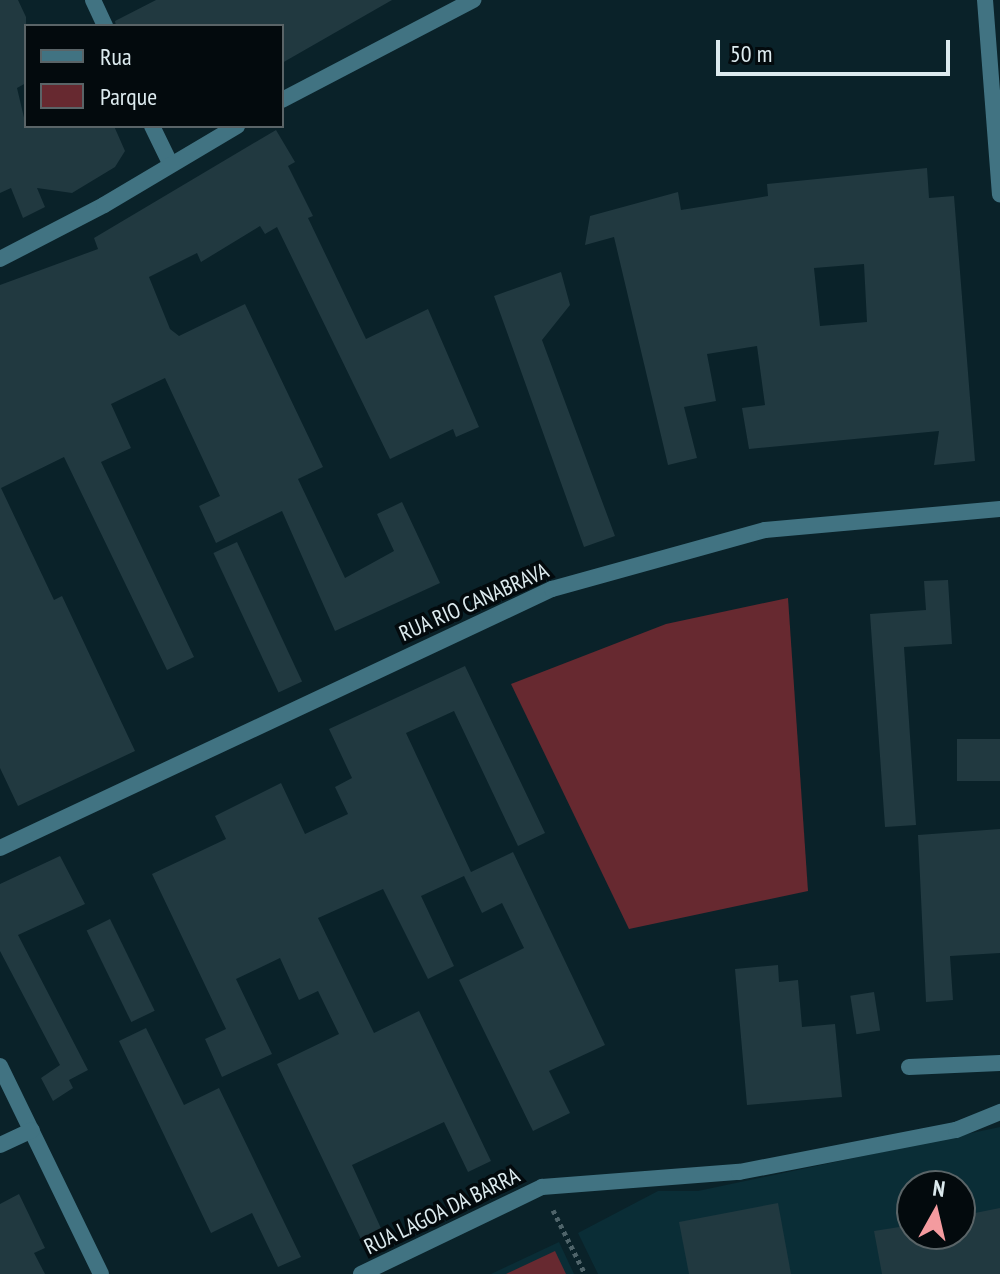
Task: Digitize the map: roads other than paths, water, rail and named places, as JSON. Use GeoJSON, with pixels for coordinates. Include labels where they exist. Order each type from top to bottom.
{"type":"FeatureCollection","features":[{"type":"Feature","properties":{"kind":"street"},"geometry":{"type":"LineString","coordinates":[[93,0],[104,24]]}},
{"type":"Feature","properties":{"kind":"street"},"geometry":{"type":"LineString","coordinates":[[284,99],[473,0]]}},
{"type":"Feature","properties":{"kind":"street"},"geometry":{"type":"LineString","coordinates":[[985,0],[1000,194]]}},
{"type":"Feature","properties":{"kind":"street"},"geometry":{"type":"LineString","coordinates":[[153,128],[171,165]]}},
{"type":"Feature","properties":{"kind":"street"},"geometry":{"type":"LineString","coordinates":[[0,259],[234,128]]}},
{"type":"Feature","properties":{"kind":"street","name":"RUA RIO CANABRAVA"},"geometry":{"type":"LineString","coordinates":[[0,848],[552,589],[765,530],[1000,509]]}},
{"type":"Feature","properties":{"kind":"street"},"geometry":{"type":"LineString","coordinates":[[909,1067],[1000,1063]]}},
{"type":"Feature","properties":{"kind":"street"},"geometry":{"type":"LineString","coordinates":[[0,1066],[101,1274]]}},
{"type":"Feature","properties":{"kind":"street","name":"RUA LAGOA DA BARRA"},"geometry":{"type":"LineString","coordinates":[[361,1274],[542,1187],[725,1174],[956,1130],[1000,1112]]}},
{"type":"Feature","properties":{"kind":"street"},"geometry":{"type":"LineString","coordinates":[[0,1145],[32,1130]]}}]}
